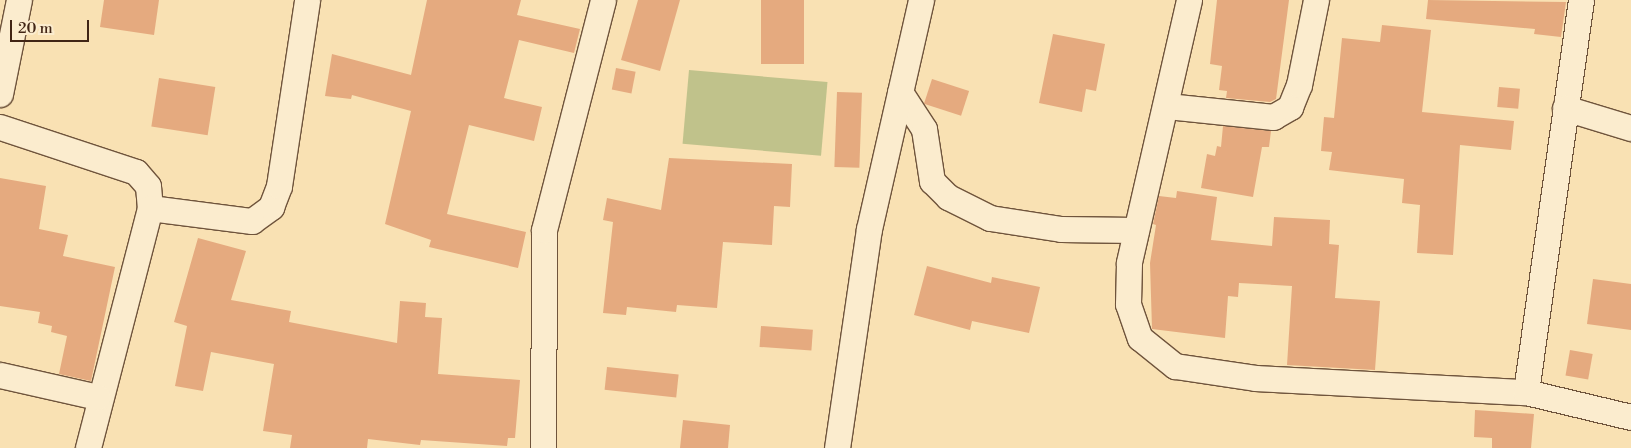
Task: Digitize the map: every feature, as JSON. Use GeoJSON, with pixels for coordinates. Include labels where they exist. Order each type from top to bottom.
{"type":"FeatureCollection","features":[{"type":"Feature","properties":{"kind":"street"},"geometry":{"type":"LineString","coordinates":[[0,94],[19,0]]}},
{"type":"Feature","properties":{"kind":"street"},"geometry":{"type":"LineString","coordinates":[[150,208],[252,221],[271,207],[279,186],[307,0]]}},
{"type":"Feature","properties":{"kind":"street"},"geometry":{"type":"LineString","coordinates":[[543,448],[544,230],[603,0]]}},
{"type":"Feature","properties":{"kind":"street"},"geometry":{"type":"LineString","coordinates":[[837,448],[859,285],[921,0]]}},
{"type":"Feature","properties":{"kind":"street"},"geometry":{"type":"LineString","coordinates":[[1189,0],[1167,106],[1129,263],[1128,304],[1140,338],[1175,366],[1255,378],[1526,392],[1631,417]]}},
{"type":"Feature","properties":{"kind":"street"},"geometry":{"type":"LineString","coordinates":[[1167,106],[1272,117],[1290,107],[1299,85],[1316,0]]}},
{"type":"Feature","properties":{"kind":"street"},"geometry":{"type":"LineString","coordinates":[[1526,392],[1581,0]]}},
{"type":"Feature","properties":{"kind":"street"},"geometry":{"type":"LineString","coordinates":[[900,92],[924,129],[932,181],[948,197],[990,218],[1061,229],[1136,230]]}},
{"type":"Feature","properties":{"kind":"street"},"geometry":{"type":"LineString","coordinates":[[1565,108],[1631,128]]}},
{"type":"Feature","properties":{"kind":"street"},"geometry":{"type":"LineString","coordinates":[[0,126],[136,172],[148,186],[150,208],[98,397],[88,448]]}},
{"type":"Feature","properties":{"kind":"street"},"geometry":{"type":"LineString","coordinates":[[0,375],[98,397]]}},
{"type":"Feature","properties":{"kind":"green space"},"geometry":{"type":"Polygon","coordinates":[[[689,70],[827,82],[821,156],[683,144],[689,70]]]}},
{"type":"Feature","properties":{"kind":"building"},"geometry":{"type":"Polygon","coordinates":[[[104,0],[159,0],[154,35],[100,27],[104,0]]]}},
{"type":"Feature","properties":{"kind":"building"},"geometry":{"type":"Polygon","coordinates":[[[427,0],[521,0],[517,15],[580,29],[574,53],[519,40],[504,98],[542,107],[534,141],[469,125],[447,214],[526,232],[518,268],[429,247],[431,240],[385,224],[411,111],[352,95],[351,99],[325,96],[332,54],[411,75],[427,0]]]}},
{"type":"Feature","properties":{"kind":"building"},"geometry":{"type":"Polygon","coordinates":[[[638,0],[680,0],[660,71],[621,60],[638,0]]]}},
{"type":"Feature","properties":{"kind":"building"},"geometry":{"type":"Polygon","coordinates":[[[761,0],[804,0],[804,64],[761,64],[761,0]]]}},
{"type":"Feature","properties":{"kind":"building"},"geometry":{"type":"Polygon","coordinates":[[[1217,0],[1289,0],[1276,99],[1270,102],[1226,98],[1227,91],[1219,90],[1222,66],[1210,64],[1217,0]]]}},
{"type":"Feature","properties":{"kind":"building"},"geometry":{"type":"Polygon","coordinates":[[[1428,0],[1566,2],[1561,37],[1534,34],[1535,29],[1426,19],[1428,0]]]}},
{"type":"Feature","properties":{"kind":"building"},"geometry":{"type":"Polygon","coordinates":[[[1382,25],[1431,30],[1422,112],[1514,121],[1511,150],[1460,145],[1453,255],[1417,253],[1420,205],[1402,203],[1404,179],[1329,170],[1332,152],[1321,151],[1324,117],[1334,118],[1342,38],[1380,42],[1382,25]]]}},
{"type":"Feature","properties":{"kind":"building"},"geometry":{"type":"Polygon","coordinates":[[[1053,34],[1105,44],[1096,91],[1086,89],[1082,112],[1039,103],[1053,34]]]}},
{"type":"Feature","properties":{"kind":"building"},"geometry":{"type":"Polygon","coordinates":[[[616,68],[636,72],[631,93],[612,90],[616,68]]]}},
{"type":"Feature","properties":{"kind":"building"},"geometry":{"type":"Polygon","coordinates":[[[159,78],[215,87],[208,135],[151,126],[159,78]]]}},
{"type":"Feature","properties":{"kind":"building"},"geometry":{"type":"Polygon","coordinates":[[[932,79],[969,91],[961,116],[924,104],[932,79]]]}},
{"type":"Feature","properties":{"kind":"building"},"geometry":{"type":"Polygon","coordinates":[[[1499,87],[1520,89],[1518,109],[1497,107],[1499,87]]]}},
{"type":"Feature","properties":{"kind":"building"},"geometry":{"type":"Polygon","coordinates":[[[837,92],[862,93],[859,168],[834,167],[837,92]]]}},
{"type":"Feature","properties":{"kind":"building"},"geometry":{"type":"Polygon","coordinates":[[[1223,126],[1271,131],[1269,147],[1262,147],[1253,197],[1201,188],[1207,154],[1215,156],[1217,146],[1221,147],[1223,126]]]}},
{"type":"Feature","properties":{"kind":"building"},"geometry":{"type":"Polygon","coordinates":[[[669,158],[792,164],[790,207],[774,206],[772,245],[723,242],[717,308],[677,305],[676,312],[627,307],[626,315],[603,313],[613,222],[603,220],[607,198],[661,210],[669,158]]]}},
{"type":"Feature","properties":{"kind":"building"},"geometry":{"type":"Polygon","coordinates":[[[0,178],[46,186],[39,229],[68,235],[63,256],[115,267],[91,381],[59,374],[67,336],[51,332],[52,326],[38,323],[40,312],[0,306],[0,178]]]}},
{"type":"Feature","properties":{"kind":"building"},"geometry":{"type":"Polygon","coordinates":[[[1177,191],[1217,197],[1211,240],[1272,246],[1274,217],[1330,220],[1329,244],[1339,245],[1335,298],[1380,301],[1375,370],[1287,365],[1292,286],[1239,283],[1238,297],[1228,296],[1225,338],[1152,329],[1150,263],[1156,225],[1153,224],[1159,196],[1176,198],[1177,191]]]}},
{"type":"Feature","properties":{"kind":"building"},"geometry":{"type":"Polygon","coordinates":[[[198,238],[246,251],[231,300],[291,311],[289,322],[397,343],[400,301],[426,303],[425,317],[442,318],[438,374],[520,380],[515,438],[508,438],[507,446],[421,440],[420,445],[368,439],[367,448],[290,448],[292,435],[263,431],[274,364],[211,352],[203,391],[175,386],[187,326],[174,322],[198,238]]]}},
{"type":"Feature","properties":{"kind":"building"},"geometry":{"type":"Polygon","coordinates":[[[927,266],[991,283],[992,277],[1040,287],[1029,333],[972,321],[970,330],[914,315],[927,266]]]}},
{"type":"Feature","properties":{"kind":"building"},"geometry":{"type":"Polygon","coordinates":[[[1593,279],[1631,284],[1631,330],[1587,324],[1593,279]]]}},
{"type":"Feature","properties":{"kind":"building"},"geometry":{"type":"Polygon","coordinates":[[[761,326],[813,330],[811,351],[760,347],[761,326]]]}},
{"type":"Feature","properties":{"kind":"building"},"geometry":{"type":"Polygon","coordinates":[[[1570,350],[1593,354],[1588,380],[1565,376],[1570,350]]]}},
{"type":"Feature","properties":{"kind":"building"},"geometry":{"type":"Polygon","coordinates":[[[607,367],[679,375],[676,397],[605,390],[607,367]]]}},
{"type":"Feature","properties":{"kind":"building"},"geometry":{"type":"Polygon","coordinates":[[[1475,410],[1534,414],[1531,448],[1492,448],[1492,438],[1474,437],[1475,410]]]}},
{"type":"Feature","properties":{"kind":"building"},"geometry":{"type":"Polygon","coordinates":[[[683,420],[730,425],[728,448],[680,448],[683,420]]]}}]}
